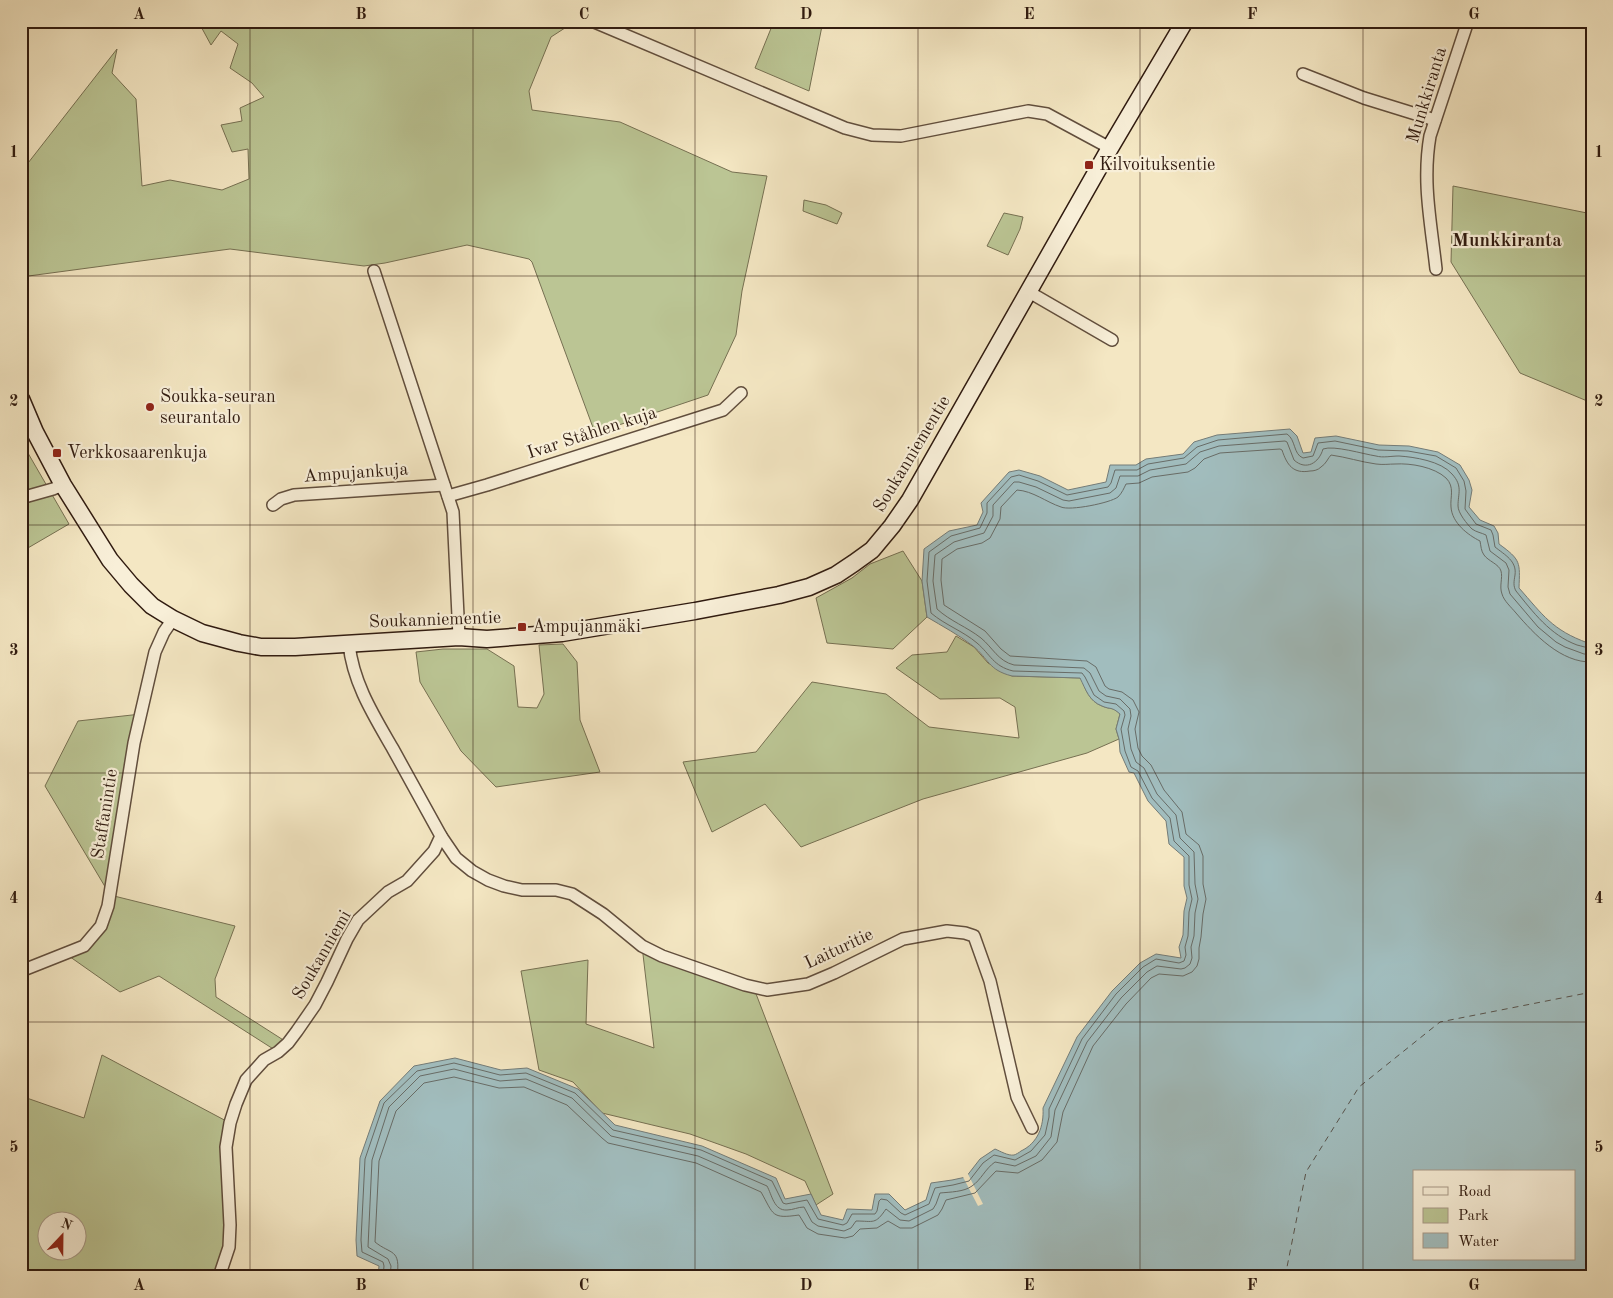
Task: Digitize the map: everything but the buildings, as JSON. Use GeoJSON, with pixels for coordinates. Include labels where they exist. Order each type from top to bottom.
{"type":"FeatureCollection","features":[{"type":"Feature","properties":{"kind":"street"},"geometry":{"type":"LineString","coordinates":[[592,21],[845,128],[872,135],[901,136],[1028,111],[1047,114],[1110,148]]}},
{"type":"Feature","properties":{"kind":"street","name":"Soukanniementie"},"geometry":{"type":"LineString","coordinates":[[21,399],[35,432],[63,485],[110,560],[131,585],[152,606],[173,619],[202,633],[239,643],[260,647],[295,647],[459,637],[487,639],[562,633],[695,611],[809,587],[836,575],[872,550],[910,500],[1110,148],[1185,21]]}},
{"type":"Feature","properties":{"kind":"street","name":"Munkkiranta"},"geometry":{"type":"LineString","coordinates":[[1436,269],[1426,175],[1427,154],[1430,136],[1468,21]]}},
{"type":"Feature","properties":{"kind":"street"},"geometry":{"type":"LineString","coordinates":[[1303,74],[1364,98],[1435,120]]}},
{"type":"Feature","properties":{"kind":"street"},"geometry":{"type":"LineString","coordinates":[[374,271],[453,512],[459,637]]}},
{"type":"Feature","properties":{"kind":"street"},"geometry":{"type":"LineString","coordinates":[[1029,292],[1112,340]]}},
{"type":"Feature","properties":{"kind":"street","name":"Ivar Ståhlen kuja"},"geometry":{"type":"LineString","coordinates":[[446,490],[487,485],[723,410],[741,393]]}},
{"type":"Feature","properties":{"kind":"street"},"geometry":{"type":"LineString","coordinates":[[21,498],[63,485]]}},
{"type":"Feature","properties":{"kind":"street","name":"Ampujankuja"},"geometry":{"type":"LineString","coordinates":[[273,505],[281,499],[294,494],[446,490]]}},
{"type":"Feature","properties":{"kind":"street","name":"Staffanintie"},"geometry":{"type":"LineString","coordinates":[[21,971],[84,946],[101,926],[108,906],[134,743],[155,652],[164,632],[173,619]]}},
{"type":"Feature","properties":{"kind":"street"},"geometry":{"type":"LineString","coordinates":[[349,644],[350,658],[356,679],[372,713],[441,836]]}},
{"type":"Feature","properties":{"kind":"street","name":"Laituritie"},"geometry":{"type":"LineString","coordinates":[[441,836],[456,858],[472,871],[488,880],[522,890],[556,890],[572,894],[596,909],[642,946],[662,956],[745,985],[767,990],[808,984],[903,939],[947,931],[974,936],[990,981],[1017,1097],[1032,1128]]}},
{"type":"Feature","properties":{"kind":"street","name":"Soukanniemi"},"geometry":{"type":"LineString","coordinates":[[219,1277],[229,1247],[230,1225],[226,1147],[230,1123],[246,1080],[264,1060],[278,1052],[288,1043],[297,1031],[328,982],[340,953],[358,920],[388,892],[407,881],[434,851],[441,836]]}},
{"type":"Feature","properties":{"kind":"green space"},"geometry":{"type":"Polygon","coordinates":[[[198,21],[232,21],[236,23],[237,21],[569,21],[568,26],[551,37],[529,91],[532,110],[620,122],[732,172],[767,176],[742,291],[736,335],[708,395],[595,433],[532,262],[529,259],[467,245],[364,266],[230,249],[21,277],[21,172],[117,49],[112,73],[136,99],[142,186],[170,180],[222,190],[249,179],[248,149],[232,152],[221,125],[242,121],[240,108],[264,97],[252,83],[230,68],[238,44],[221,31],[211,45],[198,21]]]}},
{"type":"Feature","properties":{"kind":"green space"},"geometry":{"type":"Polygon","coordinates":[[[774,21],[823,21],[809,91],[755,68],[774,21]]]}},
{"type":"Feature","properties":{"kind":"green space"},"geometry":{"type":"Polygon","coordinates":[[[1453,186],[1592,214],[1592,403],[1520,373],[1451,262],[1453,186]]]}},
{"type":"Feature","properties":{"kind":"green space"},"geometry":{"type":"Polygon","coordinates":[[[804,200],[826,205],[842,213],[837,224],[803,211],[804,200]]]}},
{"type":"Feature","properties":{"kind":"green space"},"geometry":{"type":"Polygon","coordinates":[[[1004,213],[1023,217],[1020,229],[1008,255],[987,246],[1004,213]]]}},
{"type":"Feature","properties":{"kind":"green space"},"geometry":{"type":"Polygon","coordinates":[[[21,441],[69,524],[21,552],[21,441]]]}},
{"type":"Feature","properties":{"kind":"green space"},"geometry":{"type":"Polygon","coordinates":[[[903,551],[922,581],[927,617],[893,649],[827,643],[816,598],[852,578],[870,564],[903,551]]]}},
{"type":"Feature","properties":{"kind":"green space"},"geometry":{"type":"Polygon","coordinates":[[[956,636],[974,647],[988,663],[1012,676],[1081,678],[1088,695],[1094,701],[1120,714],[1116,729],[1119,739],[1087,753],[923,799],[801,847],[765,804],[712,832],[683,762],[756,752],[812,682],[886,694],[929,727],[1019,738],[1015,707],[1000,698],[940,699],[896,668],[912,655],[947,652],[956,636]]]}},
{"type":"Feature","properties":{"kind":"green space"},"geometry":{"type":"Polygon","coordinates":[[[563,644],[577,662],[580,720],[600,772],[496,787],[461,751],[420,682],[416,652],[443,649],[487,649],[514,666],[518,707],[537,708],[544,694],[539,645],[563,644]]]}},
{"type":"Feature","properties":{"kind":"green space"},"geometry":{"type":"Polygon","coordinates":[[[141,714],[110,895],[45,786],[78,721],[141,714]]]}},
{"type":"Feature","properties":{"kind":"green space"},"geometry":{"type":"Polygon","coordinates":[[[110,895],[235,926],[215,979],[216,997],[288,1043],[278,1052],[159,976],[120,992],[66,954],[101,926],[110,895]]]}},
{"type":"Feature","properties":{"kind":"green space"},"geometry":{"type":"Polygon","coordinates":[[[642,946],[753,986],[833,1194],[816,1205],[805,1181],[746,1154],[690,1134],[602,1113],[573,1082],[539,1070],[521,971],[588,960],[586,1024],[654,1048],[642,946]]]}},
{"type":"Feature","properties":{"kind":"green space"},"geometry":{"type":"Polygon","coordinates":[[[102,1055],[230,1123],[230,1225],[219,1277],[21,1277],[21,1096],[84,1118],[102,1055]]]}},
{"type":"Feature","properties":{"kind":"water"},"geometry":{"type":"Polygon","coordinates":[[[1290,429],[1297,436],[1303,453],[1311,452],[1315,438],[1336,436],[1379,445],[1409,446],[1438,452],[1460,465],[1469,480],[1472,490],[1469,507],[1480,520],[1494,526],[1498,533],[1499,544],[1512,554],[1518,562],[1519,588],[1549,621],[1565,633],[1592,643],[1592,1277],[378,1277],[379,1266],[357,1256],[360,1158],[380,1101],[414,1066],[455,1058],[501,1070],[527,1068],[578,1089],[615,1125],[702,1146],[776,1178],[785,1199],[811,1194],[821,1215],[843,1220],[847,1209],[872,1210],[875,1194],[889,1194],[905,1210],[926,1200],[931,1183],[966,1177],[980,1159],[995,1149],[1014,1155],[1027,1148],[1039,1133],[1043,1108],[1077,1037],[1112,991],[1140,963],[1156,954],[1181,958],[1179,947],[1183,935],[1184,911],[1187,898],[1184,886],[1184,857],[1169,844],[1166,821],[1148,801],[1134,773],[1129,772],[1120,752],[1116,729],[1120,714],[1094,701],[1088,695],[1080,678],[1012,676],[998,671],[973,646],[927,617],[922,581],[924,549],[949,531],[977,525],[983,512],[981,503],[1009,472],[1019,470],[1040,476],[1068,490],[1106,482],[1110,465],[1136,465],[1146,459],[1183,454],[1194,442],[1217,435],[1290,429]]]}},
{"type":"Feature","properties":{"kind":"pier"},"geometry":{"type":"Polygon","coordinates":[[[967,1172],[983,1204],[978,1206],[962,1175],[967,1172]]]}},
{"type":"Feature","properties":{"kind":"ferry route"},"geometry":{"type":"LineString","coordinates":[[1285,1277],[1306,1172],[1359,1087],[1440,1022],[1592,992]]}},
{"type":"Feature","properties":{"kind":"place","name":"Kilvoituksentie"},"geometry":{"type":"Point","coordinates":[1089,165]}},
{"type":"Feature","properties":{"kind":"place","name":"Soukka-seuran seurantalo"},"geometry":{"type":"Point","coordinates":[150,407]}},
{"type":"Feature","properties":{"kind":"place","name":"Verkkosaarenkuja"},"geometry":{"type":"Point","coordinates":[57,453]}},
{"type":"Feature","properties":{"kind":"place","name":"Ampujanmäki"},"geometry":{"type":"Point","coordinates":[522,627]}},
{"type":"Feature","properties":{"kind":"district","name":"Munkkiranta"},"geometry":{"type":"Point","coordinates":[1507,241]}}]}
